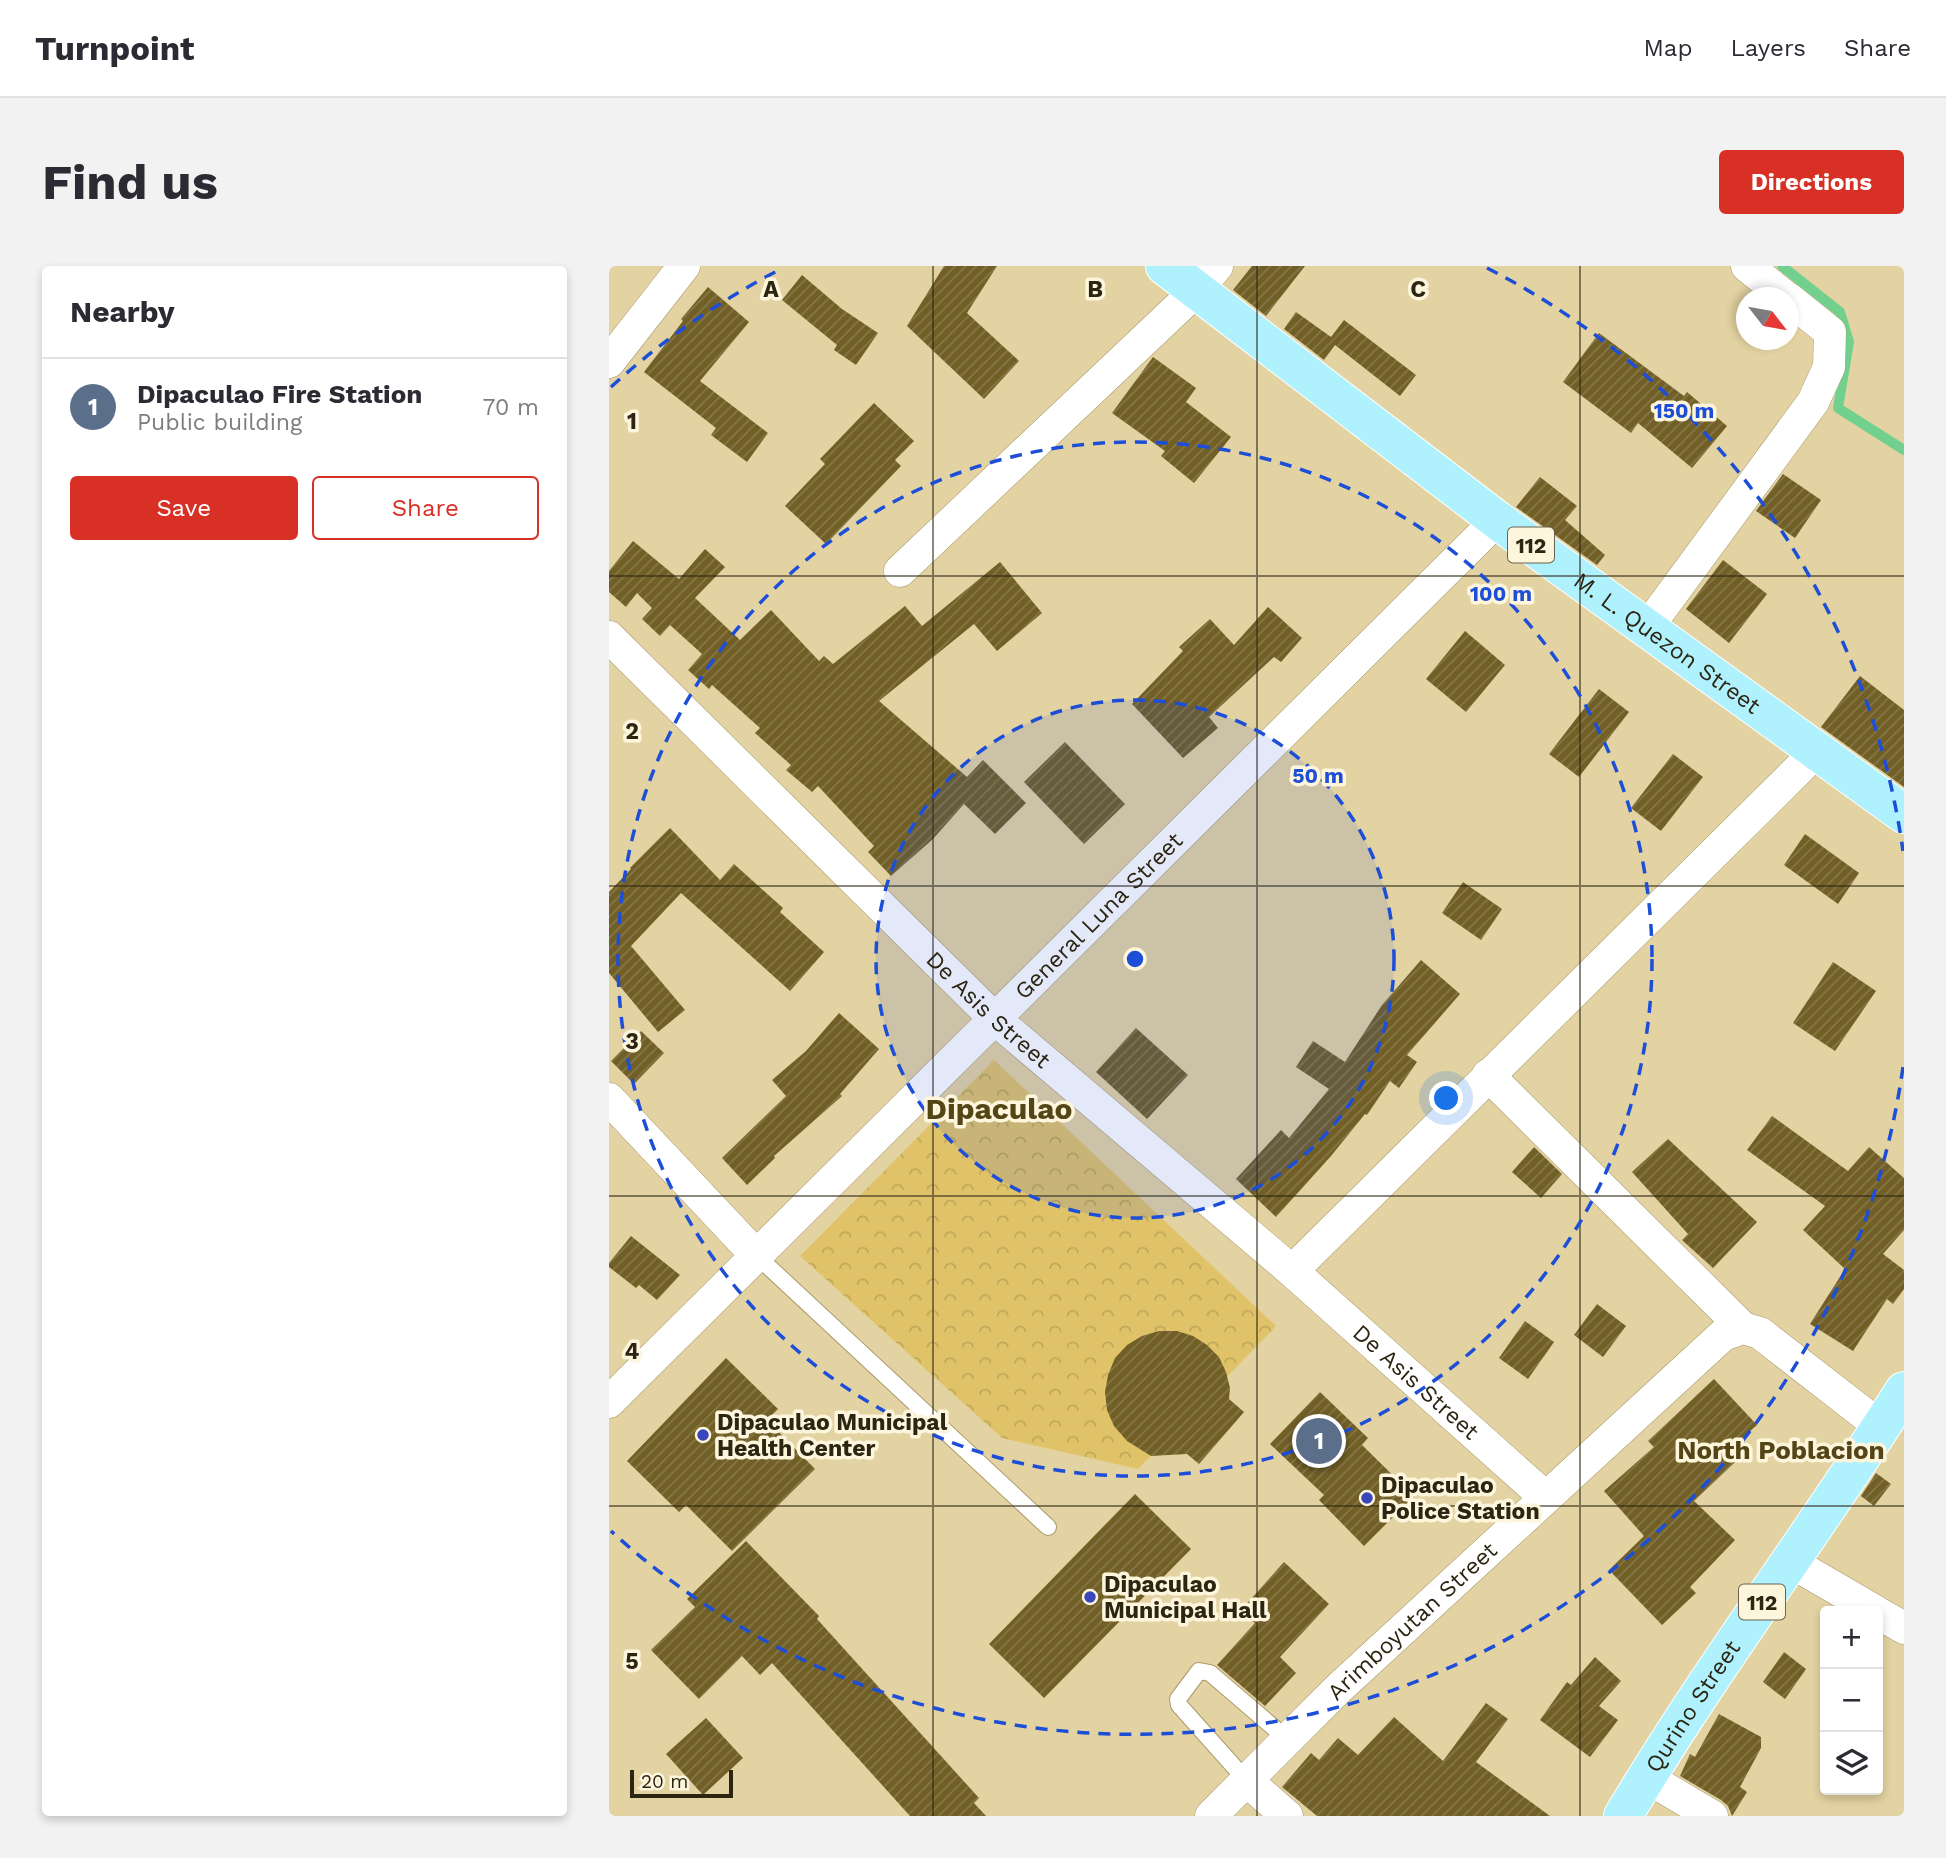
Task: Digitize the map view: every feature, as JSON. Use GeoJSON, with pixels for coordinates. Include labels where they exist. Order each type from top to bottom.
{"type":"FeatureCollection","features":[{"type":"Feature","properties":{"kind":"main road","name":"M. L. Quezon Street"},"geometry":{"type":"LineString","coordinates":[[1165,266],[1207,277],[1497,520],[1904,814]]}},
{"type":"Feature","properties":{"kind":"main road","name":"Qurino Street"},"geometry":{"type":"LineString","coordinates":[[1623,1816],[1646,1777],[1904,1391]]}},
{"type":"Feature","properties":{"kind":"street"},"geometry":{"type":"LineString","coordinates":[[609,361],[684,266]]}},
{"type":"Feature","properties":{"kind":"street"},"geometry":{"type":"LineString","coordinates":[[1747,266],[1774,287]]}},
{"type":"Feature","properties":{"kind":"street"},"geometry":{"type":"LineString","coordinates":[[900,571],[1207,277]]}},
{"type":"Feature","properties":{"kind":"street"},"geometry":{"type":"LineString","coordinates":[[1647,628],[1813,402],[1829,367],[1830,332],[1799,307]]}},
{"type":"Feature","properties":{"kind":"street","name":"General Luna Street"},"geometry":{"type":"LineString","coordinates":[[609,1402],[1497,520]]}},
{"type":"Feature","properties":{"kind":"street","name":"De Asis Street"},"geometry":{"type":"LineString","coordinates":[[609,637],[995,1019],[1292,1270],[1545,1497]]}},
{"type":"Feature","properties":{"kind":"street"},"geometry":{"type":"LineString","coordinates":[[1292,1270],[1817,751]]}},
{"type":"Feature","properties":{"kind":"street"},"geometry":{"type":"LineString","coordinates":[[1488,1075],[1743,1328],[1760,1333],[1776,1343],[1881,1427]]}},
{"type":"Feature","properties":{"kind":"street"},"geometry":{"type":"LineString","coordinates":[[609,1099],[756,1255]]}},
{"type":"Feature","properties":{"kind":"street","name":"Arimboyutan Street"},"geometry":{"type":"LineString","coordinates":[[1211,1816],[1338,1689],[1545,1497],[1723,1335],[1743,1328]]}},
{"type":"Feature","properties":{"kind":"street"},"geometry":{"type":"LineString","coordinates":[[1789,1561],[1866,1606]]}},
{"type":"Feature","properties":{"kind":"street"},"geometry":{"type":"LineString","coordinates":[[1883,1616],[1904,1628]]}},
{"type":"Feature","properties":{"kind":"street"},"geometry":{"type":"LineString","coordinates":[[1646,1777],[1712,1816]]}},
{"type":"Feature","properties":{"kind":"street"},"geometry":{"type":"LineString","coordinates":[[1246,1780],[1287,1816]]}},
{"type":"Feature","properties":{"kind":"lane"},"geometry":{"type":"LineString","coordinates":[[756,1255],[1048,1527]]}},
{"type":"Feature","properties":{"kind":"lane"},"geometry":{"type":"LineString","coordinates":[[1246,1780],[1179,1705],[1178,1699],[1199,1671],[1210,1674],[1287,1740]]}},
{"type":"Feature","properties":{"kind":"green space"},"geometry":{"type":"Polygon","coordinates":[[[994,1060],[1276,1326],[1138,1469],[1002,1438],[800,1256],[994,1060]]]}},
{"type":"Feature","properties":{"kind":"building"},"geometry":{"type":"Polygon","coordinates":[[[944,266],[997,266],[967,313],[1019,361],[984,399],[907,326],[944,266]]]}},
{"type":"Feature","properties":{"kind":"building"},"geometry":{"type":"Polygon","coordinates":[[[1252,266],[1305,266],[1266,316],[1233,290],[1252,266]]]}},
{"type":"Feature","properties":{"kind":"building"},"geometry":{"type":"Polygon","coordinates":[[[802,275],[842,309],[878,333],[856,365],[834,350],[837,345],[782,300],[802,275]]]}},
{"type":"Feature","properties":{"kind":"building"},"geometry":{"type":"Polygon","coordinates":[[[708,287],[749,322],[700,381],[768,433],[747,462],[711,435],[716,428],[644,372],[683,321],[681,319],[708,287]]]}},
{"type":"Feature","properties":{"kind":"building"},"geometry":{"type":"Polygon","coordinates":[[[1296,312],[1331,337],[1344,320],[1416,375],[1400,396],[1335,345],[1324,360],[1284,329],[1296,312]]]}},
{"type":"Feature","properties":{"kind":"building"},"geometry":{"type":"Polygon","coordinates":[[[1599,333],[1684,396],[1687,392],[1727,426],[1692,468],[1638,423],[1631,433],[1563,382],[1599,333]]]}},
{"type":"Feature","properties":{"kind":"building"},"geometry":{"type":"Polygon","coordinates":[[[1153,357],[1196,388],[1186,402],[1231,437],[1194,483],[1161,456],[1165,451],[1112,413],[1153,357]]]}},
{"type":"Feature","properties":{"kind":"building"},"geometry":{"type":"Polygon","coordinates":[[[874,403],[914,441],[895,460],[901,466],[826,544],[785,506],[825,464],[820,459],[874,403]]]}},
{"type":"Feature","properties":{"kind":"building"},"geometry":{"type":"Polygon","coordinates":[[[1783,474],[1821,500],[1795,538],[1756,511],[1783,474]]]}},
{"type":"Feature","properties":{"kind":"building"},"geometry":{"type":"Polygon","coordinates":[[[1540,477],[1577,506],[1565,520],[1605,555],[1597,565],[1516,507],[1540,477]]]}},
{"type":"Feature","properties":{"kind":"building"},"geometry":{"type":"Polygon","coordinates":[[[633,541],[679,579],[705,549],[725,567],[695,598],[740,640],[771,610],[819,661],[824,656],[833,664],[905,606],[922,626],[1000,562],[1042,613],[997,651],[974,624],[879,701],[967,777],[983,760],[1026,803],[995,834],[964,804],[933,839],[891,876],[868,852],[874,846],[818,786],[812,792],[786,770],[791,765],[755,733],[760,728],[712,685],[709,689],[688,670],[702,654],[670,625],[660,636],[642,619],[652,608],[637,593],[626,607],[609,592],[609,571],[633,541]]]}},
{"type":"Feature","properties":{"kind":"building"},"geometry":{"type":"Polygon","coordinates":[[[1723,560],[1767,594],[1729,643],[1686,609],[1723,560]]]}},
{"type":"Feature","properties":{"kind":"building"},"geometry":{"type":"Polygon","coordinates":[[[1268,607],[1302,638],[1281,662],[1274,657],[1209,717],[1218,728],[1183,758],[1132,704],[1183,651],[1179,647],[1210,619],[1234,645],[1268,607]]]}},
{"type":"Feature","properties":{"kind":"building"},"geometry":{"type":"Polygon","coordinates":[[[1465,631],[1505,665],[1466,712],[1426,679],[1465,631]]]}},
{"type":"Feature","properties":{"kind":"building"},"geometry":{"type":"Polygon","coordinates":[[[1860,676],[1904,710],[1904,787],[1821,727],[1860,676]]]}},
{"type":"Feature","properties":{"kind":"building"},"geometry":{"type":"Polygon","coordinates":[[[1599,689],[1629,712],[1579,777],[1549,754],[1599,689]]]}},
{"type":"Feature","properties":{"kind":"building"},"geometry":{"type":"Polygon","coordinates":[[[1065,742],[1125,804],[1084,844],[1024,782],[1065,742]]]}},
{"type":"Feature","properties":{"kind":"building"},"geometry":{"type":"Polygon","coordinates":[[[1673,754],[1703,777],[1661,831],[1631,808],[1673,754]]]}},
{"type":"Feature","properties":{"kind":"building"},"geometry":{"type":"Polygon","coordinates":[[[670,828],[720,880],[734,864],[783,908],[780,912],[824,952],[790,991],[681,893],[631,946],[685,1010],[658,1032],[609,973],[609,892],[670,828]]]}},
{"type":"Feature","properties":{"kind":"building"},"geometry":{"type":"Polygon","coordinates":[[[1805,834],[1859,873],[1838,904],[1784,865],[1805,834]]]}},
{"type":"Feature","properties":{"kind":"building"},"geometry":{"type":"Polygon","coordinates":[[[1463,882],[1502,909],[1481,940],[1442,913],[1463,882]]]}},
{"type":"Feature","properties":{"kind":"building"},"geometry":{"type":"Polygon","coordinates":[[[1421,960],[1460,994],[1407,1055],[1417,1062],[1399,1088],[1390,1081],[1367,1115],[1365,1114],[1276,1217],[1236,1179],[1281,1130],[1289,1138],[1329,1089],[1296,1067],[1313,1041],[1345,1062],[1382,1005],[1421,960]]]}},
{"type":"Feature","properties":{"kind":"building"},"geometry":{"type":"Polygon","coordinates":[[[1833,962],[1876,991],[1835,1051],[1793,1023],[1833,962]]]}},
{"type":"Feature","properties":{"kind":"building"},"geometry":{"type":"Polygon","coordinates":[[[839,1013],[879,1049],[840,1094],[842,1096],[774,1156],[747,1185],[722,1158],[786,1096],[772,1080],[806,1051],[839,1013]]]}},
{"type":"Feature","properties":{"kind":"building"},"geometry":{"type":"Polygon","coordinates":[[[1136,1028],[1188,1075],[1147,1119],[1096,1072],[1136,1028]]]}},
{"type":"Feature","properties":{"kind":"building"},"geometry":{"type":"Polygon","coordinates":[[[641,1031],[664,1053],[634,1084],[611,1061],[641,1031]]]}},
{"type":"Feature","properties":{"kind":"building"},"geometry":{"type":"Polygon","coordinates":[[[1772,1116],[1848,1171],[1869,1147],[1904,1178],[1904,1230],[1883,1254],[1904,1270],[1904,1289],[1893,1304],[1887,1299],[1853,1351],[1810,1324],[1845,1269],[1803,1230],[1825,1206],[1747,1150],[1772,1116]]]}},
{"type":"Feature","properties":{"kind":"building"},"geometry":{"type":"Polygon","coordinates":[[[1668,1139],[1757,1222],[1713,1268],[1682,1240],[1688,1234],[1632,1172],[1668,1139]]]}},
{"type":"Feature","properties":{"kind":"building"},"geometry":{"type":"Polygon","coordinates":[[[1534,1147],[1562,1174],[1541,1198],[1512,1172],[1534,1147]]]}},
{"type":"Feature","properties":{"kind":"building"},"geometry":{"type":"Polygon","coordinates":[[[631,1236],[680,1275],[657,1300],[639,1285],[636,1288],[609,1267],[609,1263],[631,1236]]]}},
{"type":"Feature","properties":{"kind":"building"},"geometry":{"type":"Polygon","coordinates":[[[1597,1304],[1626,1326],[1603,1357],[1574,1335],[1597,1304]]]}},
{"type":"Feature","properties":{"kind":"building"},"geometry":{"type":"Polygon","coordinates":[[[1525,1321],[1554,1342],[1528,1379],[1499,1358],[1525,1321]]]}},
{"type":"Feature","properties":{"kind":"building"},"geometry":{"type":"Polygon","coordinates":[[[1159,1331],[1177,1331],[1193,1336],[1207,1345],[1219,1357],[1226,1372],[1230,1388],[1229,1399],[1244,1412],[1199,1464],[1187,1454],[1151,1456],[1127,1441],[1114,1426],[1107,1410],[1105,1392],[1115,1358],[1127,1345],[1142,1336],[1159,1331]]]}},
{"type":"Feature","properties":{"kind":"building"},"geometry":{"type":"Polygon","coordinates":[[[726,1358],[778,1409],[767,1420],[815,1469],[732,1551],[686,1505],[679,1512],[627,1461],[726,1358]]]}},
{"type":"Feature","properties":{"kind":"building"},"geometry":{"type":"Polygon","coordinates":[[[1714,1379],[1757,1425],[1741,1439],[1750,1448],[1694,1501],[1735,1540],[1690,1587],[1696,1593],[1662,1625],[1609,1570],[1644,1536],[1604,1491],[1654,1447],[1648,1441],[1714,1379]]]}},
{"type":"Feature","properties":{"kind":"building"},"geometry":{"type":"Polygon","coordinates":[[[1320,1392],[1368,1438],[1362,1445],[1414,1496],[1364,1546],[1319,1500],[1324,1495],[1270,1444],[1320,1392]]]}},
{"type":"Feature","properties":{"kind":"building"},"geometry":{"type":"Polygon","coordinates":[[[1876,1473],[1891,1484],[1874,1506],[1861,1496],[1876,1473]]]}},
{"type":"Feature","properties":{"kind":"building","name":"Dipaculao Municipal Hall"},"geometry":{"type":"Polygon","coordinates":[[[1135,1494],[1191,1549],[1044,1698],[989,1644],[1135,1494]]]}},
{"type":"Feature","properties":{"kind":"building"},"geometry":{"type":"Polygon","coordinates":[[[746,1541],[819,1616],[817,1619],[979,1798],[974,1803],[986,1816],[910,1816],[772,1663],[760,1675],[742,1656],[699,1699],[651,1650],[695,1607],[687,1599],[746,1541]]]}},
{"type":"Feature","properties":{"kind":"building"},"geometry":{"type":"Polygon","coordinates":[[[1284,1562],[1329,1604],[1280,1657],[1296,1673],[1265,1706],[1217,1665],[1255,1623],[1241,1610],[1284,1562]]]}},
{"type":"Feature","properties":{"kind":"building"},"geometry":{"type":"Polygon","coordinates":[[[1784,1652],[1806,1669],[1785,1699],[1763,1682],[1784,1652]]]}},
{"type":"Feature","properties":{"kind":"building"},"geometry":{"type":"Polygon","coordinates":[[[1595,1657],[1621,1681],[1599,1706],[1618,1720],[1590,1757],[1540,1720],[1567,1682],[1571,1685],[1595,1657]]]}},
{"type":"Feature","properties":{"kind":"building"},"geometry":{"type":"Polygon","coordinates":[[[1486,1703],[1508,1719],[1476,1762],[1550,1816],[1317,1816],[1282,1787],[1311,1753],[1319,1760],[1338,1738],[1358,1755],[1394,1717],[1443,1761],[1486,1703]]]}},
{"type":"Feature","properties":{"kind":"building"},"geometry":{"type":"Polygon","coordinates":[[[1719,1714],[1761,1737],[1761,1748],[1740,1787],[1747,1792],[1732,1816],[1728,1806],[1721,1800],[1680,1776],[1690,1754],[1695,1757],[1719,1714]]]}},
{"type":"Feature","properties":{"kind":"building"},"geometry":{"type":"Polygon","coordinates":[[[706,1718],[743,1758],[703,1795],[666,1754],[706,1718]]]}},
{"type":"Feature","properties":{"kind":"waterway"},"geometry":{"type":"LineString","coordinates":[[1782,266],[1840,312],[1849,342],[1838,408],[1904,450]]}},
{"type":"Feature","properties":{"kind":"place","name":"Dipaculao Municipal Health Center"},"geometry":{"type":"Point","coordinates":[703,1435]}},
{"type":"Feature","properties":{"kind":"place","name":"Dipaculao Fire Station"},"geometry":{"type":"Point","coordinates":[1319,1441]}},
{"type":"Feature","properties":{"kind":"place","name":"Dipaculao Police Station"},"geometry":{"type":"Point","coordinates":[1367,1498]}},
{"type":"Feature","properties":{"kind":"place","name":"Dipaculao Municipal Hall"},"geometry":{"type":"Point","coordinates":[1090,1597]}},
{"type":"Feature","properties":{"kind":"district","name":"Dipaculao"},"geometry":{"type":"Point","coordinates":[999,1108]}},
{"type":"Feature","properties":{"kind":"district","name":"North Poblacion"},"geometry":{"type":"Point","coordinates":[1781,1450]}}]}
